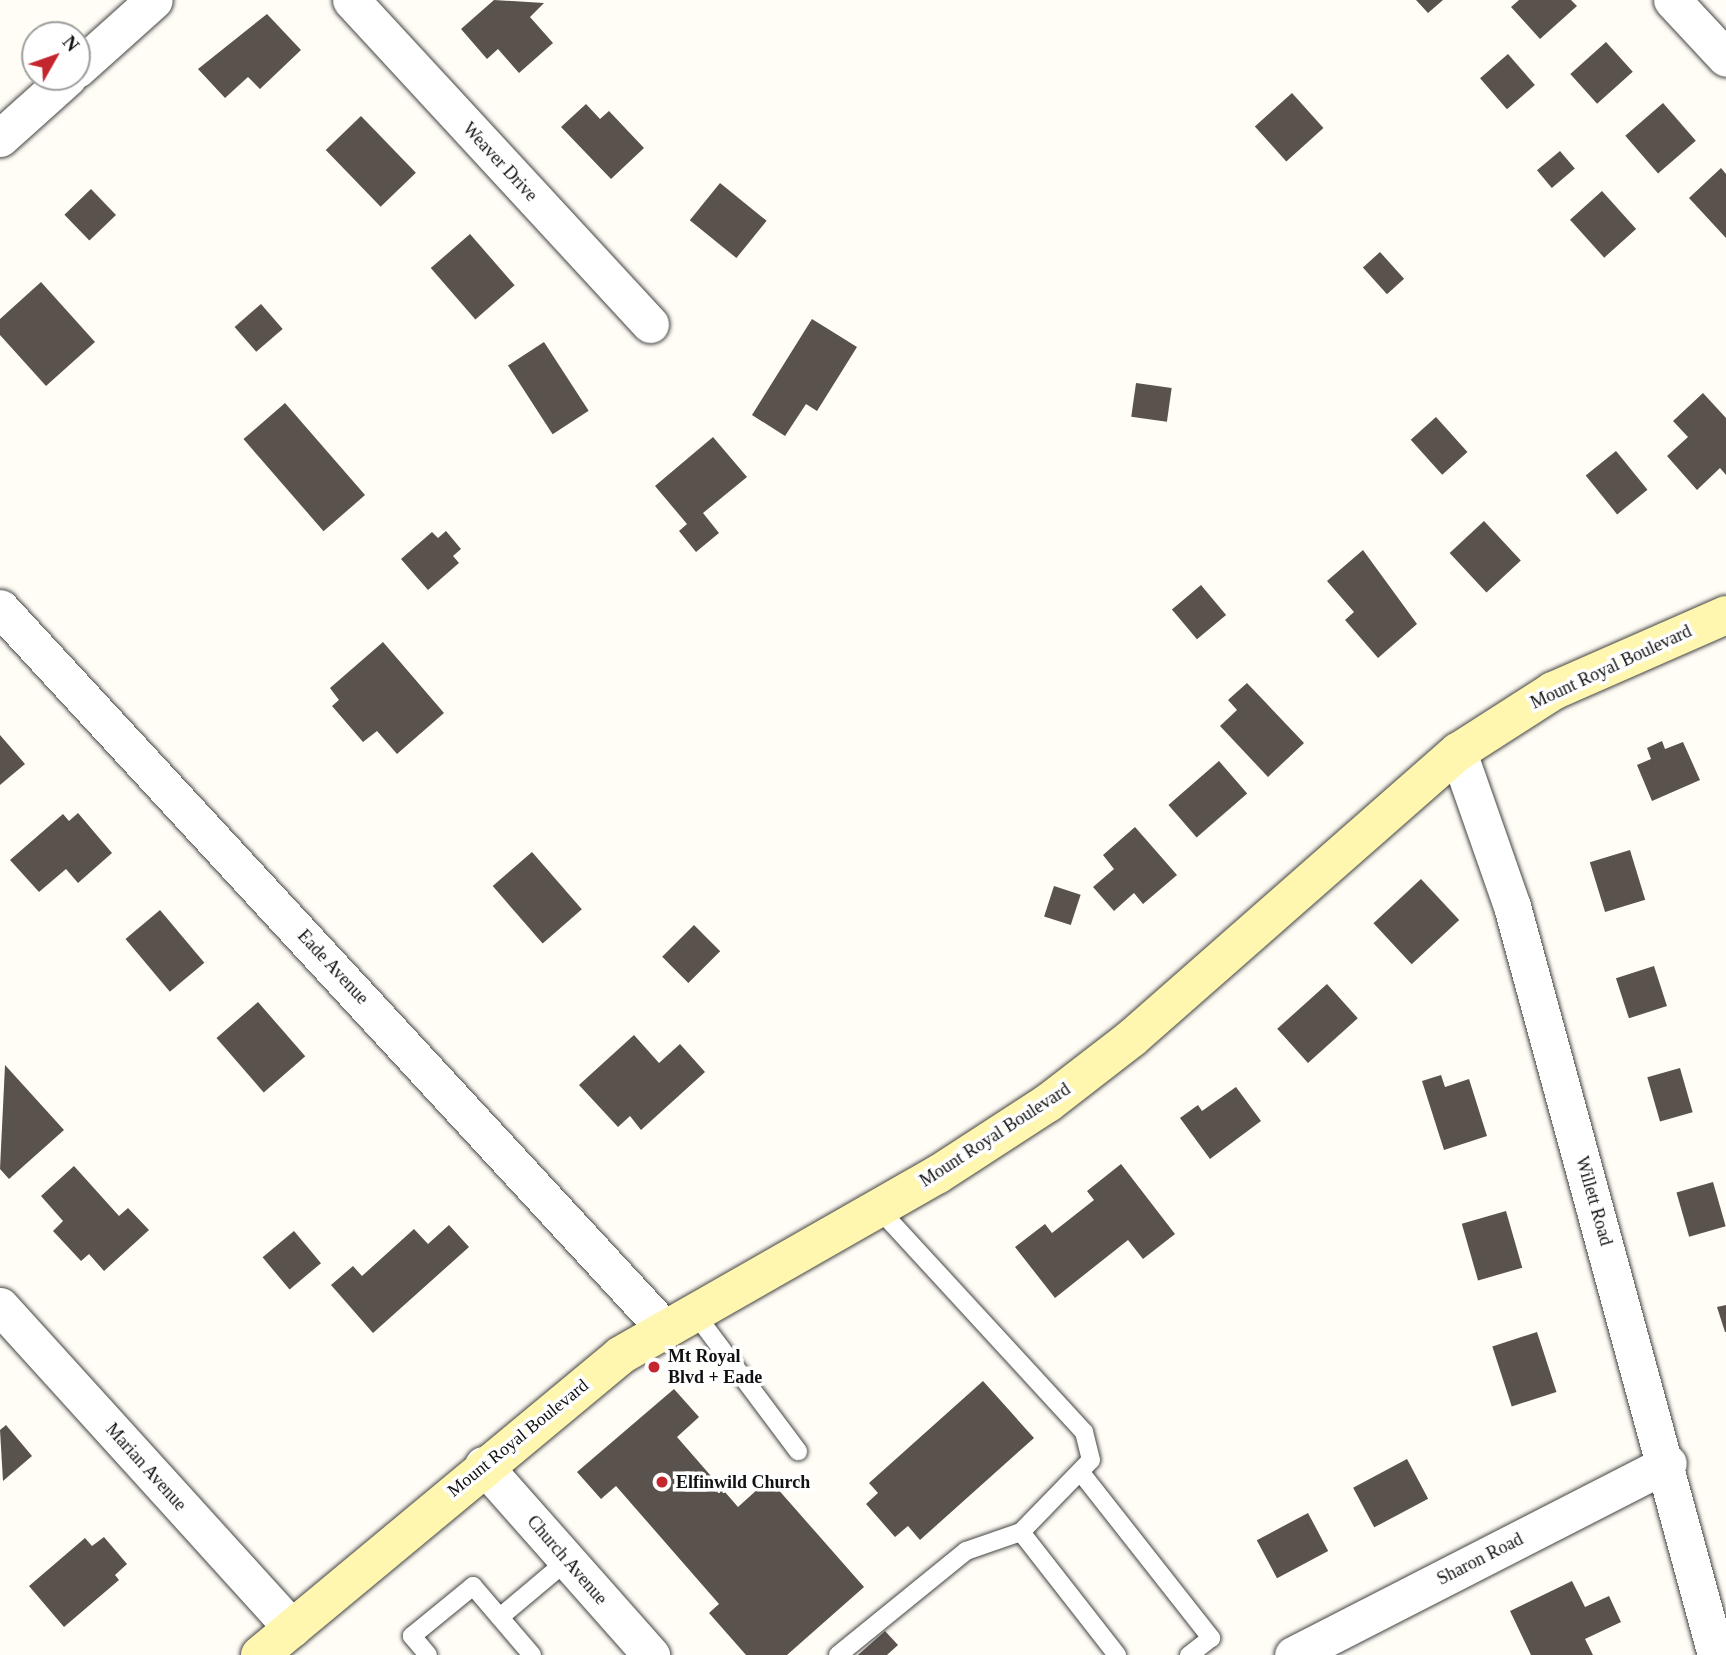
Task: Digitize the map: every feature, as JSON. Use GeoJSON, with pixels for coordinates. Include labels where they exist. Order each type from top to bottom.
{"type":"FeatureCollection","features":[{"type":"Feature","properties":{"kind":"main road","name":"Mount Royal Boulevard"},"geometry":{"type":"LineString","coordinates":[[260,1655],[484,1465],[679,1320],[878,1208],[1048,1103],[1132,1038],[1458,752],[1553,691],[1726,615]]}},
{"type":"Feature","properties":{"kind":"street"},"geometry":{"type":"LineString","coordinates":[[91,56],[154,0]]}},
{"type":"Feature","properties":{"kind":"street","name":"Weaver Drive"},"geometry":{"type":"LineString","coordinates":[[351,0],[650,324]]}},
{"type":"Feature","properties":{"kind":"street"},"geometry":{"type":"LineString","coordinates":[[1672,0],[1726,58]]}},
{"type":"Feature","properties":{"kind":"street"},"geometry":{"type":"LineString","coordinates":[[0,138],[52,91]]}},
{"type":"Feature","properties":{"kind":"street","name":"Eade Avenue"},"geometry":{"type":"LineString","coordinates":[[0,608],[679,1320]]}},
{"type":"Feature","properties":{"kind":"street","name":"Willett Road"},"geometry":{"type":"LineString","coordinates":[[1458,752],[1512,905],[1668,1463],[1716,1655]]}},
{"type":"Feature","properties":{"kind":"street","name":"Marian Avenue"},"geometry":{"type":"LineString","coordinates":[[0,1306],[292,1628]]}},
{"type":"Feature","properties":{"kind":"street","name":"Sharon Road"},"geometry":{"type":"LineString","coordinates":[[1293,1655],[1668,1463]]}},
{"type":"Feature","properties":{"kind":"street","name":"Church Avenue"},"geometry":{"type":"LineString","coordinates":[[484,1465],[651,1655]]}},
{"type":"Feature","properties":{"kind":"lane"},"geometry":{"type":"LineString","coordinates":[[838,1655],[966,1551],[1021,1532],[1082,1474],[1091,1460],[1084,1432],[878,1208]]}},
{"type":"Feature","properties":{"kind":"lane"},"geometry":{"type":"LineString","coordinates":[[679,1320],[798,1451]]}},
{"type":"Feature","properties":{"kind":"lane"},"geometry":{"type":"LineString","coordinates":[[1082,1474],[1210,1638],[1189,1655]]}},
{"type":"Feature","properties":{"kind":"lane"},"geometry":{"type":"LineString","coordinates":[[1021,1532],[1117,1655]]}},
{"type":"Feature","properties":{"kind":"lane"},"geometry":{"type":"LineString","coordinates":[[500,1617],[568,1560]]}},
{"type":"Feature","properties":{"kind":"lane"},"geometry":{"type":"LineString","coordinates":[[428,1655],[412,1636],[473,1586],[532,1655]]}},
{"type":"Feature","properties":{"kind":"building"},"geometry":{"type":"Polygon","coordinates":[[[494,0],[544,3],[530,17],[553,43],[519,73],[498,49],[487,59],[461,29],[494,0]]]}},
{"type":"Feature","properties":{"kind":"building"},"geometry":{"type":"Polygon","coordinates":[[[1416,0],[1443,0],[1428,13],[1416,0]]]}},
{"type":"Feature","properties":{"kind":"building"},"geometry":{"type":"Polygon","coordinates":[[[1519,0],[1571,0],[1577,6],[1540,39],[1511,7],[1519,0]]]}},
{"type":"Feature","properties":{"kind":"building"},"geometry":{"type":"Polygon","coordinates":[[[267,14],[301,50],[260,89],[248,77],[225,98],[198,69],[267,14]]]}},
{"type":"Feature","properties":{"kind":"building"},"geometry":{"type":"Polygon","coordinates":[[[1606,42],[1633,72],[1597,104],[1570,74],[1606,42]]]}},
{"type":"Feature","properties":{"kind":"building"},"geometry":{"type":"Polygon","coordinates":[[[1508,54],[1535,85],[1507,109],[1480,78],[1508,54]]]}},
{"type":"Feature","properties":{"kind":"building"},"geometry":{"type":"Polygon","coordinates":[[[1292,93],[1323,128],[1286,161],[1255,126],[1292,93]]]}},
{"type":"Feature","properties":{"kind":"building"},"geometry":{"type":"Polygon","coordinates":[[[1663,103],[1696,141],[1658,174],[1625,136],[1663,103]]]}},
{"type":"Feature","properties":{"kind":"building"},"geometry":{"type":"Polygon","coordinates":[[[586,104],[600,119],[609,111],[644,148],[611,179],[561,127],[586,104]]]}},
{"type":"Feature","properties":{"kind":"building"},"geometry":{"type":"Polygon","coordinates":[[[361,116],[416,173],[381,207],[326,150],[361,116]]]}},
{"type":"Feature","properties":{"kind":"building"},"geometry":{"type":"Polygon","coordinates":[[[1560,151],[1575,169],[1552,188],[1537,170],[1560,151]]]}},
{"type":"Feature","properties":{"kind":"building"},"geometry":{"type":"Polygon","coordinates":[[[1721,168],[1726,174],[1726,238],[1689,198],[1721,168]]]}},
{"type":"Feature","properties":{"kind":"building"},"geometry":{"type":"Polygon","coordinates":[[[720,183],[767,221],[736,258],[690,220],[720,183]]]}},
{"type":"Feature","properties":{"kind":"building"},"geometry":{"type":"Polygon","coordinates":[[[91,189],[116,215],[89,241],[64,215],[91,189]]]}},
{"type":"Feature","properties":{"kind":"building"},"geometry":{"type":"Polygon","coordinates":[[[1602,191],[1636,229],[1604,258],[1570,220],[1602,191]]]}},
{"type":"Feature","properties":{"kind":"building"},"geometry":{"type":"Polygon","coordinates":[[[470,234],[515,285],[475,319],[431,268],[470,234]]]}},
{"type":"Feature","properties":{"kind":"building"},"geometry":{"type":"Polygon","coordinates":[[[1380,252],[1404,279],[1387,294],[1363,267],[1380,252]]]}},
{"type":"Feature","properties":{"kind":"building"},"geometry":{"type":"Polygon","coordinates":[[[41,282],[95,342],[46,386],[0,335],[0,319],[41,282]]]}},
{"type":"Feature","properties":{"kind":"building"},"geometry":{"type":"Polygon","coordinates":[[[261,304],[283,329],[256,352],[235,327],[261,304]]]}},
{"type":"Feature","properties":{"kind":"building"},"geometry":{"type":"Polygon","coordinates":[[[812,319],[857,347],[817,411],[806,404],[785,436],[752,415],[812,319]]]}},
{"type":"Feature","properties":{"kind":"building"},"geometry":{"type":"Polygon","coordinates":[[[544,342],[589,411],[553,434],[508,365],[544,342]]]}},
{"type":"Feature","properties":{"kind":"building"},"geometry":{"type":"Polygon","coordinates":[[[1136,383],[1172,388],[1167,422],[1131,417],[1136,383]]]}},
{"type":"Feature","properties":{"kind":"building"},"geometry":{"type":"Polygon","coordinates":[[[1703,393],[1726,418],[1726,475],[1720,468],[1697,490],[1667,456],[1688,437],[1673,421],[1703,393]]]}},
{"type":"Feature","properties":{"kind":"building"},"geometry":{"type":"Polygon","coordinates":[[[285,403],[365,495],[324,531],[243,439],[285,403]]]}},
{"type":"Feature","properties":{"kind":"building"},"geometry":{"type":"Polygon","coordinates":[[[1436,417],[1467,452],[1442,475],[1411,440],[1436,417]]]}},
{"type":"Feature","properties":{"kind":"building"},"geometry":{"type":"Polygon","coordinates":[[[713,437],[747,477],[703,513],[719,533],[696,552],[679,531],[687,524],[655,486],[713,437]]]}},
{"type":"Feature","properties":{"kind":"building"},"geometry":{"type":"Polygon","coordinates":[[[1616,451],[1647,490],[1617,514],[1586,476],[1616,451]]]}},
{"type":"Feature","properties":{"kind":"building"},"geometry":{"type":"Polygon","coordinates":[[[1484,521],[1521,560],[1486,593],[1450,553],[1484,521]]]}},
{"type":"Feature","properties":{"kind":"building"},"geometry":{"type":"Polygon","coordinates":[[[446,531],[461,549],[453,556],[459,563],[428,590],[401,559],[432,532],[438,538],[446,531]]]}},
{"type":"Feature","properties":{"kind":"building"},"geometry":{"type":"Polygon","coordinates":[[[1363,550],[1417,624],[1378,658],[1345,620],[1354,612],[1327,581],[1363,550]]]}},
{"type":"Feature","properties":{"kind":"building"},"geometry":{"type":"Polygon","coordinates":[[[1201,585],[1226,615],[1197,639],[1172,609],[1201,585]]]}},
{"type":"Feature","properties":{"kind":"building"},"geometry":{"type":"Polygon","coordinates":[[[383,642],[444,713],[397,754],[377,731],[363,742],[332,706],[339,700],[330,688],[383,642]]]}},
{"type":"Feature","properties":{"kind":"building"},"geometry":{"type":"Polygon","coordinates":[[[1247,683],[1304,743],[1268,777],[1220,726],[1237,710],[1228,700],[1247,683]]]}},
{"type":"Feature","properties":{"kind":"building"},"geometry":{"type":"Polygon","coordinates":[[[0,735],[25,764],[0,785],[0,735]]]}},
{"type":"Feature","properties":{"kind":"building"},"geometry":{"type":"Polygon","coordinates":[[[1662,741],[1665,749],[1683,742],[1700,780],[1652,801],[1637,765],[1651,759],[1647,748],[1662,741]]]}},
{"type":"Feature","properties":{"kind":"building"},"geometry":{"type":"Polygon","coordinates":[[[1219,761],[1247,793],[1197,837],[1168,805],[1219,761]]]}},
{"type":"Feature","properties":{"kind":"building"},"geometry":{"type":"Polygon","coordinates":[[[78,813],[112,853],[78,883],[66,869],[39,892],[10,860],[63,814],[69,821],[78,813]]]}},
{"type":"Feature","properties":{"kind":"building"},"geometry":{"type":"Polygon","coordinates":[[[1135,827],[1177,875],[1143,904],[1134,893],[1114,911],[1093,887],[1114,869],[1103,855],[1135,827]]]}},
{"type":"Feature","properties":{"kind":"building"},"geometry":{"type":"Polygon","coordinates":[[[1630,850],[1645,900],[1605,912],[1590,862],[1630,850]]]}},
{"type":"Feature","properties":{"kind":"building"},"geometry":{"type":"Polygon","coordinates":[[[532,852],[582,909],[543,943],[493,886],[532,852]]]}},
{"type":"Feature","properties":{"kind":"building"},"geometry":{"type":"Polygon","coordinates":[[[1421,879],[1459,920],[1412,964],[1373,923],[1421,879]]]}},
{"type":"Feature","properties":{"kind":"building"},"geometry":{"type":"Polygon","coordinates":[[[1054,886],[1081,895],[1071,925],[1044,916],[1054,886]]]}},
{"type":"Feature","properties":{"kind":"building"},"geometry":{"type":"Polygon","coordinates":[[[160,910],[204,963],[170,992],[126,939],[160,910]]]}},
{"type":"Feature","properties":{"kind":"building"},"geometry":{"type":"Polygon","coordinates":[[[694,925],[720,951],[688,983],[662,957],[694,925]]]}},
{"type":"Feature","properties":{"kind":"building"},"geometry":{"type":"Polygon","coordinates":[[[1654,966],[1667,1006],[1629,1018],[1616,978],[1654,966]]]}},
{"type":"Feature","properties":{"kind":"building"},"geometry":{"type":"Polygon","coordinates":[[[1327,984],[1358,1018],[1308,1063],[1277,1029],[1327,984]]]}},
{"type":"Feature","properties":{"kind":"building"},"geometry":{"type":"Polygon","coordinates":[[[258,1002],[305,1056],[264,1092],[216,1038],[258,1002]]]}},
{"type":"Feature","properties":{"kind":"building"},"geometry":{"type":"Polygon","coordinates":[[[634,1035],[659,1063],[680,1044],[705,1072],[641,1130],[630,1116],[618,1127],[579,1085],[634,1035]]]}},
{"type":"Feature","properties":{"kind":"building"},"geometry":{"type":"Polygon","coordinates":[[[5,1065],[64,1130],[9,1179],[0,1169],[5,1065]]]}},
{"type":"Feature","properties":{"kind":"building"},"geometry":{"type":"Polygon","coordinates":[[[1680,1068],[1693,1112],[1660,1122],[1647,1077],[1680,1068]]]}},
{"type":"Feature","properties":{"kind":"building"},"geometry":{"type":"Polygon","coordinates":[[[1441,1075],[1445,1087],[1469,1079],[1487,1136],[1444,1150],[1422,1081],[1441,1075]]]}},
{"type":"Feature","properties":{"kind":"building"},"geometry":{"type":"Polygon","coordinates":[[[1236,1087],[1261,1121],[1210,1159],[1180,1118],[1198,1105],[1202,1111],[1236,1087]]]}},
{"type":"Feature","properties":{"kind":"building"},"geometry":{"type":"Polygon","coordinates":[[[1121,1164],[1175,1234],[1143,1259],[1128,1240],[1055,1298],[1015,1247],[1045,1224],[1052,1233],[1094,1200],[1087,1191],[1121,1164]]]}},
{"type":"Feature","properties":{"kind":"building"},"geometry":{"type":"Polygon","coordinates":[[[74,1166],[119,1216],[128,1208],[149,1230],[104,1271],[89,1254],[81,1261],[53,1231],[63,1221],[41,1196],[74,1166]]]}},
{"type":"Feature","properties":{"kind":"building"},"geometry":{"type":"Polygon","coordinates":[[[1713,1182],[1726,1226],[1689,1237],[1676,1192],[1713,1182]]]}},
{"type":"Feature","properties":{"kind":"building"},"geometry":{"type":"Polygon","coordinates":[[[1506,1211],[1522,1268],[1478,1280],[1462,1224],[1506,1211]]]}},
{"type":"Feature","properties":{"kind":"building"},"geometry":{"type":"Polygon","coordinates":[[[449,1225],[469,1247],[373,1333],[331,1285],[353,1266],[362,1276],[414,1229],[428,1244],[449,1225]]]}},
{"type":"Feature","properties":{"kind":"building"},"geometry":{"type":"Polygon","coordinates":[[[294,1231],[321,1263],[290,1290],[263,1257],[294,1231]]]}},
{"type":"Feature","properties":{"kind":"building"},"geometry":{"type":"Polygon","coordinates":[[[1726,1305],[1726,1332],[1725,1332],[1717,1307],[1726,1305]]]}},
{"type":"Feature","properties":{"kind":"building"},"geometry":{"type":"Polygon","coordinates":[[[1537,1332],[1556,1392],[1512,1406],[1492,1347],[1537,1332]]]}},
{"type":"Feature","properties":{"kind":"building"},"geometry":{"type":"Polygon","coordinates":[[[983,1381],[1034,1438],[920,1540],[908,1526],[895,1537],[866,1504],[878,1493],[869,1483],[983,1381]]]}},
{"type":"Feature","properties":{"kind":"building"},"geometry":{"type":"Polygon","coordinates":[[[674,1389],[699,1417],[677,1437],[738,1507],[769,1479],[864,1587],[787,1655],[746,1655],[709,1613],[719,1604],[616,1486],[601,1499],[577,1472],[674,1389]]]}},
{"type":"Feature","properties":{"kind":"building"},"geometry":{"type":"Polygon","coordinates":[[[6,1425],[32,1456],[3,1481],[0,1430],[6,1425]]]}},
{"type":"Feature","properties":{"kind":"building"},"geometry":{"type":"Polygon","coordinates":[[[1407,1459],[1428,1499],[1374,1527],[1353,1488],[1407,1459]]]}},
{"type":"Feature","properties":{"kind":"building"},"geometry":{"type":"Polygon","coordinates":[[[1308,1513],[1328,1551],[1277,1578],[1257,1540],[1308,1513]]]}},
{"type":"Feature","properties":{"kind":"building"},"geometry":{"type":"Polygon","coordinates":[[[104,1537],[127,1564],[115,1575],[119,1580],[64,1627],[29,1586],[85,1538],[92,1546],[104,1537]]]}},
{"type":"Feature","properties":{"kind":"building"},"geometry":{"type":"Polygon","coordinates":[[[1572,1581],[1585,1607],[1609,1596],[1621,1622],[1585,1639],[1593,1655],[1531,1655],[1510,1611],[1572,1581]]]}},
{"type":"Feature","properties":{"kind":"building"},"geometry":{"type":"Polygon","coordinates":[[[885,1631],[898,1645],[887,1655],[858,1655],[885,1631]]]}},
{"type":"Feature","properties":{"kind":"place","name":"Mt Royal Blvd + Eade"},"geometry":{"type":"Point","coordinates":[654,1367]}},
{"type":"Feature","properties":{"kind":"place","name":"Elfinwild Church"},"geometry":{"type":"Point","coordinates":[662,1482]}}]}
